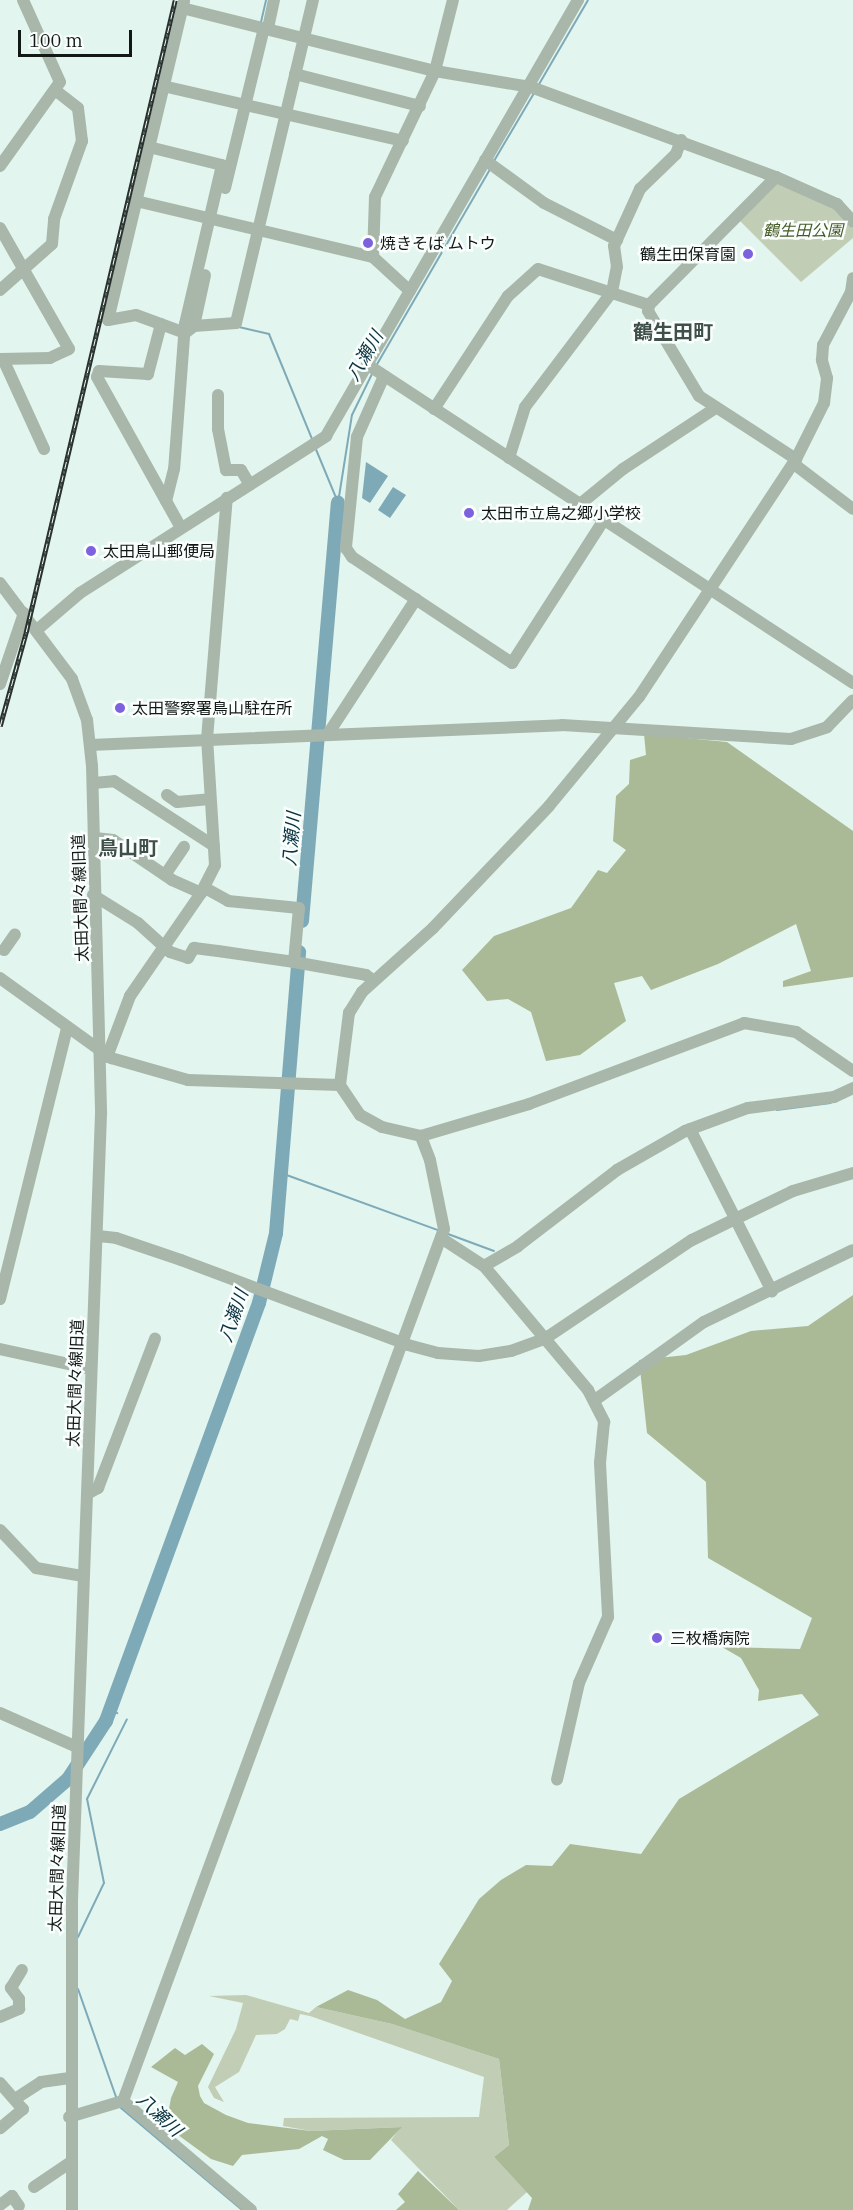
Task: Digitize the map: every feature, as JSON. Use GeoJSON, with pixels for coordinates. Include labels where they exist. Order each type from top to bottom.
{"type":"FeatureCollection","features":[{"type":"Feature","properties":{"kind":"street"},"geometry":{"type":"LineString","coordinates":[[0,166],[60,81],[23,0]]}},
{"type":"Feature","properties":{"kind":"street"},"geometry":{"type":"LineString","coordinates":[[213,219],[274,0]]}},
{"type":"Feature","properties":{"kind":"street"},"geometry":{"type":"LineString","coordinates":[[313,0],[304,36],[295,74],[259,230],[236,323],[189,329],[160,324],[136,315],[108,320],[183,4],[266,28],[304,36],[435,71],[533,88],[681,140],[776,177],[837,204],[852,217]]}},
{"type":"Feature","properties":{"kind":"street"},"geometry":{"type":"LineString","coordinates":[[373,257],[375,197],[435,71],[453,0]]}},
{"type":"Feature","properties":{"kind":"street"},"geometry":{"type":"LineString","coordinates":[[578,0],[533,88],[485,160],[410,291],[375,370],[357,437],[346,548],[352,557],[512,663],[603,522]]}},
{"type":"Feature","properties":{"kind":"street"},"geometry":{"type":"LineString","coordinates":[[295,74],[420,106]]}},
{"type":"Feature","properties":{"kind":"street"},"geometry":{"type":"LineString","coordinates":[[163,86],[403,141]]}},
{"type":"Feature","properties":{"kind":"street"},"geometry":{"type":"LineString","coordinates":[[0,290],[24,273],[54,242],[54,219],[82,141],[78,108],[55,90]]}},
{"type":"Feature","properties":{"kind":"street"},"geometry":{"type":"LineString","coordinates":[[509,458],[525,407],[612,292],[617,240],[644,182],[676,154],[681,140]]}},
{"type":"Feature","properties":{"kind":"street"},"geometry":{"type":"LineString","coordinates":[[149,147],[222,165],[213,219],[189,329],[174,469],[166,501]]}},
{"type":"Feature","properties":{"kind":"street"},"geometry":{"type":"LineString","coordinates":[[485,160],[543,203],[617,240]]}},
{"type":"Feature","properties":{"kind":"street"},"geometry":{"type":"LineString","coordinates":[[776,177],[649,305],[649,317],[681,370],[714,409],[795,461],[853,509]]}},
{"type":"Feature","properties":{"kind":"street"},"geometry":{"type":"LineString","coordinates":[[136,201],[373,257],[410,291]]}},
{"type":"Feature","properties":{"kind":"street"},"geometry":{"type":"LineString","coordinates":[[0,228],[69,349],[50,358],[1,358],[44,449]]}},
{"type":"Feature","properties":{"kind":"street"},"geometry":{"type":"LineString","coordinates":[[434,409],[508,296],[537,270],[649,305]]}},
{"type":"Feature","properties":{"kind":"street"},"geometry":{"type":"LineString","coordinates":[[853,278],[851,292],[824,345],[822,360],[827,378],[824,403],[795,461],[711,591],[618,726],[504,854],[433,928],[373,980],[349,1013],[340,1085],[360,1116],[382,1127],[421,1136],[529,1104],[744,1023],[796,1032],[853,1071]]}},
{"type":"Feature","properties":{"kind":"street"},"geometry":{"type":"LineString","coordinates":[[160,324],[148,374],[99,370],[97,377],[180,526]]}},
{"type":"Feature","properties":{"kind":"street"},"geometry":{"type":"LineString","coordinates":[[375,370],[603,522],[853,683]]}},
{"type":"Feature","properties":{"kind":"street"},"geometry":{"type":"LineString","coordinates":[[38,629],[80,593],[180,526],[250,485],[326,436],[375,370]]}},
{"type":"Feature","properties":{"kind":"street"},"geometry":{"type":"LineString","coordinates":[[218,395],[218,429],[226,470],[241,471],[250,485]]}},
{"type":"Feature","properties":{"kind":"street"},"geometry":{"type":"LineString","coordinates":[[579,505],[622,469],[714,409]]}},
{"type":"Feature","properties":{"kind":"street"},"geometry":{"type":"LineString","coordinates":[[104,1055],[130,996],[203,890],[215,866],[207,740],[227,498]]}},
{"type":"Feature","properties":{"kind":"street","name":"太田大間々線旧道"},"geometry":{"type":"LineString","coordinates":[[0,583],[38,629],[72,680],[87,720],[93,783],[95,838],[93,895],[104,1055],[75,1788],[69,2117],[72,2210]]}},
{"type":"Feature","properties":{"kind":"street"},"geometry":{"type":"LineString","coordinates":[[321,735],[416,599]]}},
{"type":"Feature","properties":{"kind":"street"},"geometry":{"type":"LineString","coordinates":[[0,684],[24,613]]}},
{"type":"Feature","properties":{"kind":"street"},"geometry":{"type":"LineString","coordinates":[[90,745],[618,726],[791,738],[827,727],[853,700]]}},
{"type":"Feature","properties":{"kind":"street"},"geometry":{"type":"LineString","coordinates":[[93,783],[114,782],[214,846]]}},
{"type":"Feature","properties":{"kind":"street"},"geometry":{"type":"LineString","coordinates":[[167,795],[177,802],[210,799]]}},
{"type":"Feature","properties":{"kind":"street"},"geometry":{"type":"LineString","coordinates":[[95,838],[113,840],[165,875],[228,901],[299,908],[298,962]]}},
{"type":"Feature","properties":{"kind":"street"},"geometry":{"type":"LineString","coordinates":[[165,875],[184,848]]}},
{"type":"Feature","properties":{"kind":"street"},"geometry":{"type":"LineString","coordinates":[[93,895],[138,923],[163,947],[188,958],[194,948],[298,962],[368,976],[373,980]]}},
{"type":"Feature","properties":{"kind":"street"},"geometry":{"type":"LineString","coordinates":[[4,950],[15,934]]}},
{"type":"Feature","properties":{"kind":"street"},"geometry":{"type":"LineString","coordinates":[[0,978],[104,1055],[188,1080],[340,1085]]}},
{"type":"Feature","properties":{"kind":"street"},"geometry":{"type":"LineString","coordinates":[[0,1299],[67,1029]]}},
{"type":"Feature","properties":{"kind":"street"},"geometry":{"type":"LineString","coordinates":[[484,1266],[518,1246],[617,1170],[690,1129],[748,1108],[834,1097],[853,1088]]}},
{"type":"Feature","properties":{"kind":"street"},"geometry":{"type":"LineString","coordinates":[[690,1129],[772,1291]]}},
{"type":"Feature","properties":{"kind":"street"},"geometry":{"type":"LineString","coordinates":[[119,2102],[441,1238],[442,1211],[421,1136]]}},
{"type":"Feature","properties":{"kind":"street"},"geometry":{"type":"LineString","coordinates":[[98,1236],[116,1238],[403,1342],[438,1353],[479,1356],[511,1351],[546,1338],[673,1252],[735,1217],[793,1191],[853,1173]]}},
{"type":"Feature","properties":{"kind":"street"},"geometry":{"type":"LineString","coordinates":[[441,1238],[484,1266],[546,1338],[595,1400],[604,1422],[600,1463],[608,1617],[579,1683],[557,1780]]}},
{"type":"Feature","properties":{"kind":"street"},"geometry":{"type":"LineString","coordinates":[[595,1400],[704,1322],[853,1250]]}},
{"type":"Feature","properties":{"kind":"street"},"geometry":{"type":"LineString","coordinates":[[87,1494],[98,1488],[155,1339]]}},
{"type":"Feature","properties":{"kind":"street"},"geometry":{"type":"LineString","coordinates":[[0,1349],[91,1369]]}},
{"type":"Feature","properties":{"kind":"street"},"geometry":{"type":"LineString","coordinates":[[0,1530],[36,1568],[83,1576]]}},
{"type":"Feature","properties":{"kind":"street"},"geometry":{"type":"LineString","coordinates":[[0,1713],[77,1750]]}},
{"type":"Feature","properties":{"kind":"street"},"geometry":{"type":"LineString","coordinates":[[0,2017],[19,2009],[19,1999],[11,1988],[21,1970]]}},
{"type":"Feature","properties":{"kind":"street"},"geometry":{"type":"LineString","coordinates":[[15,2099],[41,2082],[70,2078]]}},
{"type":"Feature","properties":{"kind":"street"},"geometry":{"type":"LineString","coordinates":[[0,2083],[23,2109],[0,2128]]}},
{"type":"Feature","properties":{"kind":"street"},"geometry":{"type":"LineString","coordinates":[[69,2117],[119,2102]]}},
{"type":"Feature","properties":{"kind":"street"},"geometry":{"type":"LineString","coordinates":[[119,2102],[251,2210]]}},
{"type":"Feature","properties":{"kind":"street"},"geometry":{"type":"LineString","coordinates":[[34,2187],[71,2162]]}},
{"type":"Feature","properties":{"kind":"street"},"geometry":{"type":"LineString","coordinates":[[0,2205],[12,2196],[18,2206]]}},
{"type":"Feature","properties":{"kind":"green space","name":"鶴生田公園"},"geometry":{"type":"Polygon","coordinates":[[[776,177],[848,212],[853,229],[853,238],[801,282],[736,217],[776,177]]]}},
{"type":"Feature","properties":{"kind":"green space"},"geometry":{"type":"Polygon","coordinates":[[[644,734],[727,742],[853,831],[853,977],[783,987],[783,981],[811,971],[796,924],[718,964],[651,990],[642,976],[614,983],[626,1021],[580,1055],[546,1061],[531,1012],[508,999],[487,1001],[462,970],[494,936],[571,908],[598,870],[607,873],[626,850],[613,841],[616,796],[629,784],[630,760],[646,755],[644,734]]]}},
{"type":"Feature","properties":{"kind":"green space"},"geometry":{"type":"Polygon","coordinates":[[[853,1295],[853,2210],[528,2210],[532,2198],[494,2157],[509,2145],[499,2059],[392,2024],[316,2007],[348,1990],[377,2000],[405,2019],[441,2002],[452,1981],[439,1964],[479,1899],[501,1880],[526,1865],[552,1866],[570,1844],[641,1854],[679,1799],[819,1715],[802,1694],[758,1701],[759,1690],[741,1658],[722,1647],[800,1649],[812,1618],[708,1558],[706,1482],[647,1433],[639,1360],[686,1355],[751,1331],[808,1326],[853,1295]]]}},
{"type":"Feature","properties":{"kind":"green space"},"geometry":{"type":"Polygon","coordinates":[[[246,1995],[309,2013],[316,2007],[392,2024],[499,2059],[509,2145],[494,2157],[527,2192],[507,2210],[459,2210],[391,2140],[401,2127],[311,2131],[283,2126],[284,2118],[479,2117],[484,2077],[310,2016],[300,2014],[298,2021],[290,2019],[285,2029],[277,2034],[256,2035],[239,2072],[215,2087],[224,2102],[214,2098],[208,2087],[236,2029],[243,2003],[209,1996],[246,1995]]]}},
{"type":"Feature","properties":{"kind":"green space"},"geometry":{"type":"Polygon","coordinates":[[[202,2044],[214,2054],[198,2086],[200,2096],[204,2103],[226,2115],[248,2123],[311,2131],[402,2127],[370,2160],[344,2160],[323,2150],[328,2139],[322,2136],[299,2149],[242,2155],[233,2166],[211,2159],[174,2132],[164,2130],[159,2120],[167,2120],[171,2098],[178,2082],[151,2067],[175,2048],[185,2055],[202,2044]]]}},
{"type":"Feature","properties":{"kind":"green space"},"geometry":{"type":"Polygon","coordinates":[[[418,2171],[459,2210],[396,2210],[405,2202],[398,2194],[418,2171]]]}},
{"type":"Feature","properties":{"kind":"water"},"geometry":{"type":"Polygon","coordinates":[[[366,462],[388,476],[370,503],[362,498],[366,462]]]}},
{"type":"Feature","properties":{"kind":"water"},"geometry":{"type":"Polygon","coordinates":[[[393,487],[406,495],[390,518],[378,510],[393,487]]]}},
{"type":"Feature","properties":{"kind":"waterway"},"geometry":{"type":"LineString","coordinates":[[261,22],[266,0]]}},
{"type":"Feature","properties":{"kind":"waterway","name":"八瀬川"},"geometry":{"type":"LineString","coordinates":[[538,86],[588,0]]}},
{"type":"Feature","properties":{"kind":"waterway","name":"八瀬川"},"geometry":{"type":"LineString","coordinates":[[494,161],[534,93]]}},
{"type":"Feature","properties":{"kind":"waterway","name":"八瀬川"},"geometry":{"type":"LineString","coordinates":[[376,366],[490,169]]}},
{"type":"Feature","properties":{"kind":"waterway"},"geometry":{"type":"LineString","coordinates":[[239,327],[269,334],[312,439]]}},
{"type":"Feature","properties":{"kind":"waterway","name":"八瀬川"},"geometry":{"type":"LineString","coordinates":[[338,503],[352,415],[372,374]]}},
{"type":"Feature","properties":{"kind":"waterway"},"geometry":{"type":"LineString","coordinates":[[315,447],[337,500]]}},
{"type":"Feature","properties":{"kind":"waterway","name":"八瀬川"},"geometry":{"type":"LineString","coordinates":[[302,921],[338,503]]}},
{"type":"Feature","properties":{"kind":"waterway","name":"八瀬川"},"geometry":{"type":"LineString","coordinates":[[0,1824],[30,1812],[68,1779],[106,1721],[259,1303],[276,1233],[299,952]]}},
{"type":"Feature","properties":{"kind":"waterway"},"geometry":{"type":"LineString","coordinates":[[777,1110],[831,1103]]}},
{"type":"Feature","properties":{"kind":"waterway"},"geometry":{"type":"LineString","coordinates":[[281,1173],[438,1230]]}},
{"type":"Feature","properties":{"kind":"waterway"},"geometry":{"type":"LineString","coordinates":[[448,1234],[494,1251]]}},
{"type":"Feature","properties":{"kind":"waterway","name":"八瀬川"},"geometry":{"type":"LineString","coordinates":[[111,1710],[117,1713]]}},
{"type":"Feature","properties":{"kind":"waterway","name":"八瀬川"},"geometry":{"type":"LineString","coordinates":[[78,1937],[104,1883],[87,1799],[127,1719]]}},
{"type":"Feature","properties":{"kind":"waterway","name":"八瀬川"},"geometry":{"type":"LineString","coordinates":[[78,1989],[116,2097]]}},
{"type":"Feature","properties":{"kind":"waterway","name":"八瀬川"},"geometry":{"type":"LineString","coordinates":[[121,2108],[242,2210]]}},
{"type":"Feature","properties":{"kind":"railway"},"geometry":{"type":"LineString","coordinates":[[0,726],[26,632],[175,0]]}},
{"type":"Feature","properties":{"kind":"place","name":"焼きそば ムトウ"},"geometry":{"type":"Point","coordinates":[368,243]}},
{"type":"Feature","properties":{"kind":"place","name":"鶴生田保育園"},"geometry":{"type":"Point","coordinates":[748,254]}},
{"type":"Feature","properties":{"kind":"place","name":"太田市立鳥之郷小学校"},"geometry":{"type":"Point","coordinates":[469,513]}},
{"type":"Feature","properties":{"kind":"place","name":"太田鳥山郵便局"},"geometry":{"type":"Point","coordinates":[91,551]}},
{"type":"Feature","properties":{"kind":"place","name":"太田警察署鳥山駐在所"},"geometry":{"type":"Point","coordinates":[120,708]}},
{"type":"Feature","properties":{"kind":"place","name":"三枚橋病院"},"geometry":{"type":"Point","coordinates":[657,1638]}},
{"type":"Feature","properties":{"kind":"district","name":"鶴生田町"},"geometry":{"type":"Point","coordinates":[673,331]}},
{"type":"Feature","properties":{"kind":"district","name":"鳥山町"},"geometry":{"type":"Point","coordinates":[128,847]}}]}
